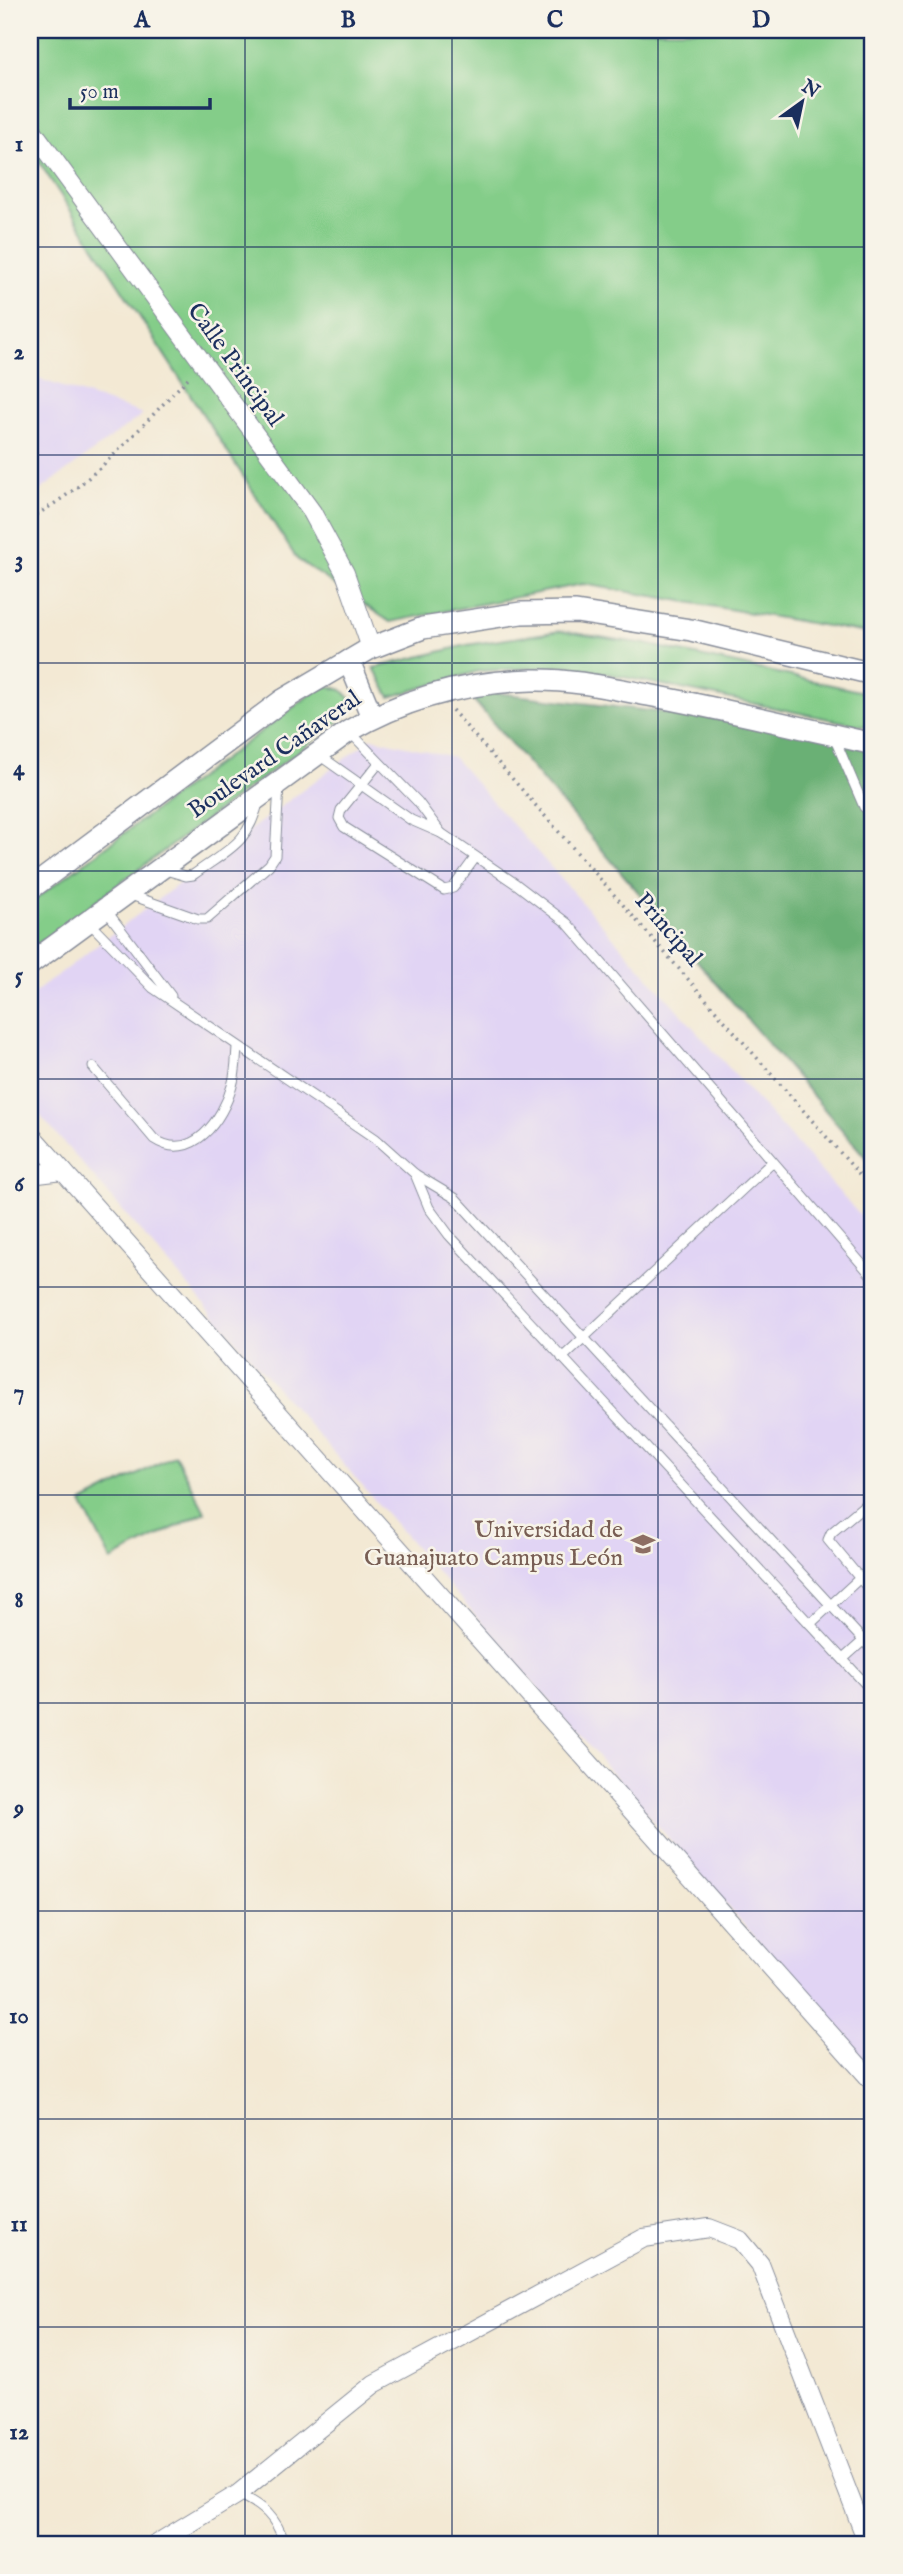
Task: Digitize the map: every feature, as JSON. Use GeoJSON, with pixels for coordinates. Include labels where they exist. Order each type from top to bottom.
{"type":"FeatureCollection","features":[{"type":"Feature","properties":{"kind":"street","name":"Calle Principal"},"geometry":{"type":"LineString","coordinates":[[30,127],[299,493],[330,541],[355,597],[371,648]]}},
{"type":"Feature","properties":{"kind":"street","name":"Boulevard Cañaveral"},"geometry":{"type":"LineString","coordinates":[[30,889],[283,700],[371,648],[423,628],[472,618],[521,613],[576,612],[691,630],[873,674]]}},
{"type":"Feature","properties":{"kind":"street"},"geometry":{"type":"LineString","coordinates":[[349,661],[372,717]]}},
{"type":"Feature","properties":{"kind":"street","name":"Boulevard Cañaveral"},"geometry":{"type":"LineString","coordinates":[[30,964],[349,731],[386,709],[436,693],[464,687],[533,680],[566,682],[698,704],[873,744]]}},
{"type":"Feature","properties":{"kind":"street"},"geometry":{"type":"LineString","coordinates":[[30,1134],[873,2082]]}},
{"type":"Feature","properties":{"kind":"street"},"geometry":{"type":"LineString","coordinates":[[30,1175],[63,1171]]}},
{"type":"Feature","properties":{"kind":"street"},"geometry":{"type":"LineString","coordinates":[[156,2544],[238,2494],[347,2404],[385,2378],[644,2238],[709,2228],[740,2240],[760,2264],[868,2544]]}},
{"type":"Feature","properties":{"kind":"lane"},"geometry":{"type":"LineString","coordinates":[[349,731],[418,802],[441,833]]}},
{"type":"Feature","properties":{"kind":"lane"},"geometry":{"type":"LineString","coordinates":[[834,735],[864,807],[873,814]]}},
{"type":"Feature","properties":{"kind":"lane"},"geometry":{"type":"LineString","coordinates":[[317,753],[411,820],[441,833],[535,897],[567,923],[873,1277]]}},
{"type":"Feature","properties":{"kind":"lane"},"geometry":{"type":"LineString","coordinates":[[379,763],[341,810],[339,818],[344,827],[444,890],[453,888],[475,858]]}},
{"type":"Feature","properties":{"kind":"lane"},"geometry":{"type":"LineString","coordinates":[[126,894],[198,919],[207,919],[269,865],[275,856],[279,781]]}},
{"type":"Feature","properties":{"kind":"lane"},"geometry":{"type":"LineString","coordinates":[[96,915],[142,978],[237,1047],[376,1139],[415,1174],[454,1198],[873,1651]]}},
{"type":"Feature","properties":{"kind":"lane"},"geometry":{"type":"LineString","coordinates":[[96,915],[174,1001]]}},
{"type":"Feature","properties":{"kind":"lane"},"geometry":{"type":"LineString","coordinates":[[93,1067],[154,1139],[164,1145],[182,1147],[203,1136],[226,1102],[234,1079],[237,1047]]}},
{"type":"Feature","properties":{"kind":"lane"},"geometry":{"type":"LineString","coordinates":[[562,1358],[772,1162]]}},
{"type":"Feature","properties":{"kind":"lane"},"geometry":{"type":"LineString","coordinates":[[415,1174],[429,1208],[449,1235],[873,1692]]}},
{"type":"Feature","properties":{"kind":"lane"},"geometry":{"type":"LineString","coordinates":[[873,1498],[828,1537],[828,1542],[873,1594]]}},
{"type":"Feature","properties":{"kind":"lane"},"geometry":{"type":"LineString","coordinates":[[810,1624],[873,1566]]}},
{"type":"Feature","properties":{"kind":"lane"},"geometry":{"type":"LineString","coordinates":[[843,1659],[873,1632]]}},
{"type":"Feature","properties":{"kind":"lane"},"geometry":{"type":"LineString","coordinates":[[238,2494],[264,2507],[272,2516],[285,2544]]}},
{"type":"Feature","properties":{"kind":"path"},"geometry":{"type":"LineString","coordinates":[[30,518],[97,470],[204,363]]}},
{"type":"Feature","properties":{"kind":"path","name":"Principal"},"geometry":{"type":"LineString","coordinates":[[436,693],[873,1190]]}},
{"type":"Feature","properties":{"kind":"shaded area"},"geometry":{"type":"Polygon","coordinates":[[[30,376],[143,414],[30,498],[30,376]]]}},
{"type":"Feature","properties":{"kind":"shaded area","name":"Universidad de Guanajuato Campus León"},"geometry":{"type":"Polygon","coordinates":[[[372,738],[453,757],[873,1230],[873,2073],[30,1104],[30,996],[372,738]]]}},
{"type":"Feature","properties":{"kind":"green space"},"geometry":{"type":"Polygon","coordinates":[[[30,30],[873,30],[873,634],[583,584],[390,622],[297,559],[30,148],[30,30]]]}},
{"type":"Feature","properties":{"kind":"green space"},"geometry":{"type":"Polygon","coordinates":[[[560,631],[645,644],[873,694],[873,728],[570,666],[479,671],[390,697],[374,668],[467,645],[560,631]]]}},
{"type":"Feature","properties":{"kind":"green space"},"geometry":{"type":"Polygon","coordinates":[[[328,686],[342,690],[351,699],[349,710],[342,719],[30,950],[30,903],[318,689],[328,686]]]}},
{"type":"Feature","properties":{"kind":"green space"},"geometry":{"type":"Polygon","coordinates":[[[464,689],[873,737],[873,1166],[464,689]]]}},
{"type":"Feature","properties":{"kind":"green space"},"geometry":{"type":"Polygon","coordinates":[[[175,1455],[205,1512],[111,1560],[82,1503],[175,1455]]]}},
{"type":"Feature","properties":{"kind":"place","name":"Universidad de Guanajuato Campus León"},"geometry":{"type":"Point","coordinates":[643,1544]}}]}
